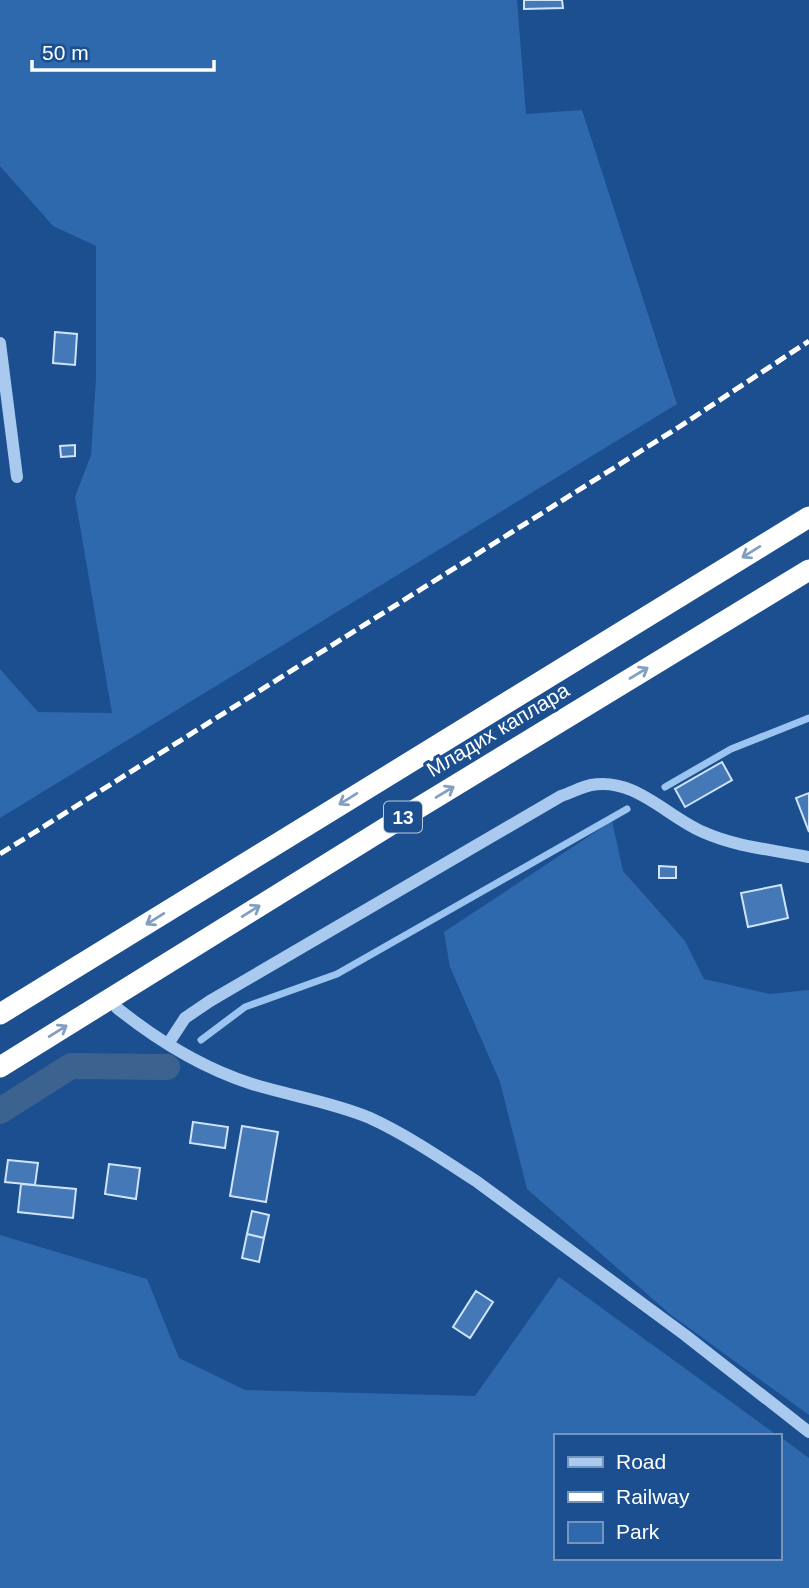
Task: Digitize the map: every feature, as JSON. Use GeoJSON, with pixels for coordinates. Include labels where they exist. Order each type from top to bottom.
{"type":"FeatureCollection","features":[{"type":"Feature","properties":{"kind":"highway","name":"Младих каплара"},"geometry":{"type":"LineString","coordinates":[[0,1014],[809,516]]}},
{"type":"Feature","properties":{"kind":"highway","name":"Младих каплара"},"geometry":{"type":"LineString","coordinates":[[0,1067],[809,570]]}},
{"type":"Feature","properties":{"kind":"street"},"geometry":{"type":"LineString","coordinates":[[0,343],[4,414],[17,477]]}},
{"type":"Feature","properties":{"kind":"street"},"geometry":{"type":"LineString","coordinates":[[168,1044],[185,1018],[210,1000],[561,796],[590,785],[614,784],[638,792],[702,832],[734,844],[809,857]]}},
{"type":"Feature","properties":{"kind":"street"},"geometry":{"type":"LineString","coordinates":[[117,1008],[145,1030],[216,1070],[370,1119],[446,1161],[685,1335],[809,1432]]}},
{"type":"Feature","properties":{"kind":"green space"},"geometry":{"type":"Polygon","coordinates":[[[0,0],[517,0],[526,114],[582,110],[677,404],[0,818],[0,669],[38,712],[112,713],[75,497],[91,455],[96,378],[96,246],[53,226],[0,166],[0,0]]]}},
{"type":"Feature","properties":{"kind":"green space"},"geometry":{"type":"Polygon","coordinates":[[[612,821],[623,871],[685,941],[704,979],[770,994],[809,990],[809,1415],[671,1315],[527,1189],[500,1082],[450,967],[444,932],[612,821]]]}},
{"type":"Feature","properties":{"kind":"green space"},"geometry":{"type":"Polygon","coordinates":[[[0,1235],[147,1279],[179,1358],[245,1390],[475,1396],[559,1277],[775,1434],[554,1434],[554,1560],[781,1560],[781,1437],[809,1458],[809,1588],[0,1588],[0,1235]]]}},
{"type":"Feature","properties":{"kind":"building"},"geometry":{"type":"Polygon","coordinates":[[[524,0],[562,0],[563,8],[524,9],[524,0]]]}},
{"type":"Feature","properties":{"kind":"building"},"geometry":{"type":"Polygon","coordinates":[[[55,332],[77,334],[75,365],[53,363],[55,332]]]}},
{"type":"Feature","properties":{"kind":"building"},"geometry":{"type":"Polygon","coordinates":[[[75,445],[75,456],[61,457],[60,446],[75,445]]]}},
{"type":"Feature","properties":{"kind":"building"},"geometry":{"type":"Polygon","coordinates":[[[722,762],[732,780],[685,807],[675,789],[722,762]]]}},
{"type":"Feature","properties":{"kind":"building"},"geometry":{"type":"Polygon","coordinates":[[[809,793],[809,832],[796,798],[809,793]]]}},
{"type":"Feature","properties":{"kind":"building"},"geometry":{"type":"Polygon","coordinates":[[[659,866],[676,867],[676,878],[659,878],[659,866]]]}},
{"type":"Feature","properties":{"kind":"building"},"geometry":{"type":"Polygon","coordinates":[[[781,885],[788,918],[748,927],[741,893],[781,885]]]}},
{"type":"Feature","properties":{"kind":"building"},"geometry":{"type":"Polygon","coordinates":[[[193,1122],[228,1127],[225,1148],[190,1143],[193,1122]]]}},
{"type":"Feature","properties":{"kind":"building"},"geometry":{"type":"Polygon","coordinates":[[[242,1126],[278,1132],[266,1202],[230,1196],[242,1126]]]}},
{"type":"Feature","properties":{"kind":"building"},"geometry":{"type":"Polygon","coordinates":[[[8,1160],[38,1163],[35,1185],[5,1182],[8,1160]]]}},
{"type":"Feature","properties":{"kind":"building"},"geometry":{"type":"Polygon","coordinates":[[[109,1164],[140,1168],[136,1199],[105,1194],[109,1164]]]}},
{"type":"Feature","properties":{"kind":"building"},"geometry":{"type":"Polygon","coordinates":[[[21,1184],[76,1189],[73,1218],[18,1212],[21,1184]]]}},
{"type":"Feature","properties":{"kind":"building"},"geometry":{"type":"Polygon","coordinates":[[[252,1211],[269,1215],[264,1238],[247,1234],[252,1211]]]}},
{"type":"Feature","properties":{"kind":"building"},"geometry":{"type":"Polygon","coordinates":[[[247,1234],[264,1238],[259,1262],[242,1258],[247,1234]]]}},
{"type":"Feature","properties":{"kind":"building"},"geometry":{"type":"Polygon","coordinates":[[[476,1291],[493,1302],[470,1338],[453,1327],[476,1291]]]}},
{"type":"Feature","properties":{"kind":"waterway"},"geometry":{"type":"LineString","coordinates":[[665,787],[731,749],[809,718]]}},
{"type":"Feature","properties":{"kind":"waterway"},"geometry":{"type":"LineString","coordinates":[[201,1040],[245,1007],[337,974],[627,809]]}},
{"type":"Feature","properties":{"kind":"waterway"},"geometry":{"type":"LineString","coordinates":[[0,1111],[71,1066],[167,1067]]}},
{"type":"Feature","properties":{"kind":"railway"},"geometry":{"type":"LineString","coordinates":[[0,854],[679,427],[809,341]]}}]}
